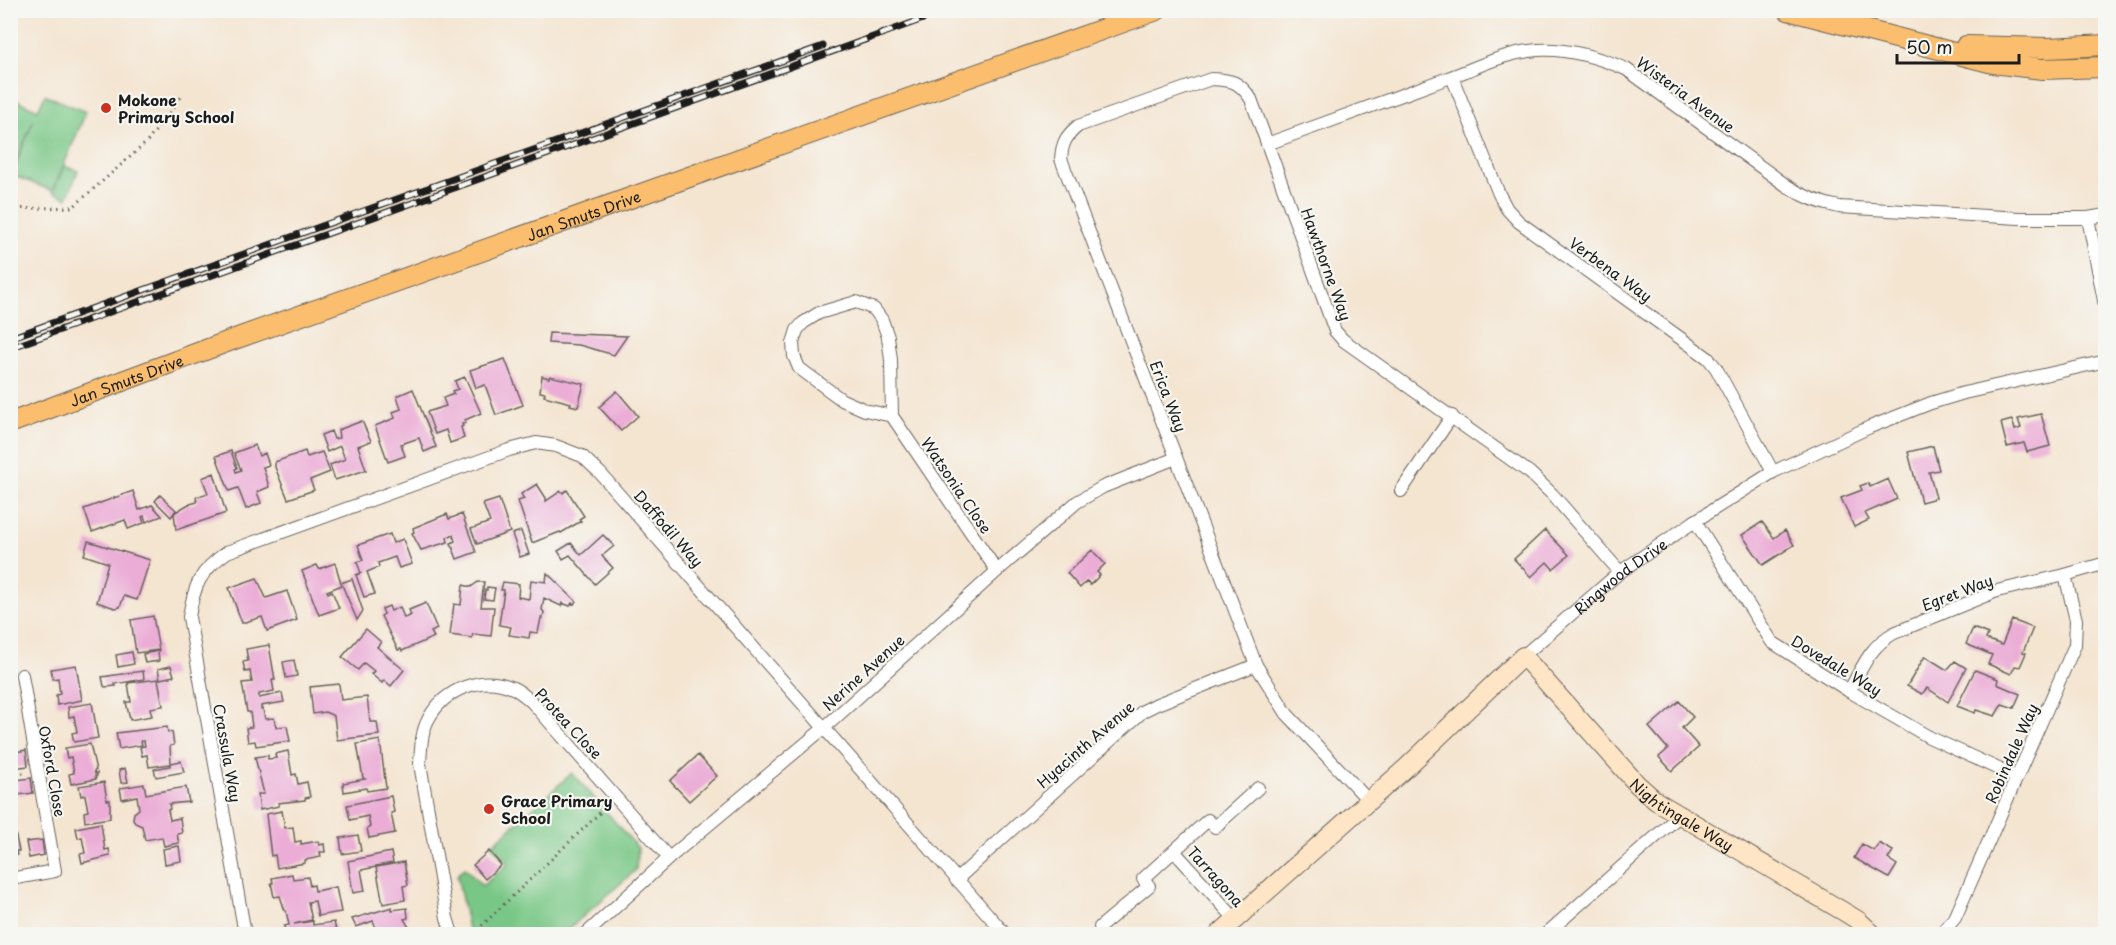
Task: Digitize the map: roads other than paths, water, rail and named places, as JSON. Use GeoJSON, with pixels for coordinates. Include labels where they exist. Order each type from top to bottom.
{"type":"FeatureCollection","features":[{"type":"Feature","properties":{"kind":"main road","name":"Jan Smuts Drive"},"geometry":{"type":"LineString","coordinates":[[10,423],[243,337],[1157,10]]}},
{"type":"Feature","properties":{"kind":"main road"},"geometry":{"type":"LineString","coordinates":[[1788,10],[1993,63],[2043,69],[2106,67]]}},
{"type":"Feature","properties":{"kind":"main road"},"geometry":{"type":"LineString","coordinates":[[1915,42],[1984,48],[2106,45]]}},
{"type":"Feature","properties":{"kind":"street","name":"Wisteria Avenue"},"geometry":{"type":"LineString","coordinates":[[1267,144],[1452,77],[1510,53],[1539,50],[1572,52],[1599,58],[1626,69],[1787,186],[1802,196],[1818,202],[1839,207],[2007,218],[2088,218],[2106,215]]}},
{"type":"Feature","properties":{"kind":"street","name":"Verbena Way"},"geometry":{"type":"LineString","coordinates":[[1452,77],[1507,209],[1520,222],[1707,358],[1716,368],[1773,472]]}},
{"type":"Feature","properties":{"kind":"street","name":"Erica Way"},"geometry":{"type":"LineString","coordinates":[[1230,80],[1211,79],[1078,126],[1067,135],[1062,145],[1061,159],[1256,665],[1287,714],[1369,801]]}},
{"type":"Feature","properties":{"kind":"street","name":"Hawthorne Way"},"geometry":{"type":"LineString","coordinates":[[1230,80],[1243,88],[1251,99],[1335,331],[1343,340],[1452,416],[1541,483],[1620,572]]}},
{"type":"Feature","properties":{"kind":"street"},"geometry":{"type":"LineString","coordinates":[[2088,218],[2106,311]]}},
{"type":"Feature","properties":{"kind":"street"},"geometry":{"type":"LineString","coordinates":[[856,302],[874,309],[882,320],[888,337],[892,416],[865,410],[842,400],[800,368],[794,356],[793,343],[802,323],[819,313],[856,302]]}},
{"type":"Feature","properties":{"kind":"street","name":"Ringwood Drive"},"geometry":{"type":"LineString","coordinates":[[1219,934],[1369,801],[1523,656],[1620,572],[1695,521],[1773,472],[1870,427],[1931,403],[1964,393],[2106,361]]}},
{"type":"Feature","properties":{"kind":"street","name":"Watsonia Close"},"geometry":{"type":"LineString","coordinates":[[892,416],[997,571]]}},
{"type":"Feature","properties":{"kind":"street"},"geometry":{"type":"LineString","coordinates":[[1401,491],[1452,416]]}},
{"type":"Feature","properties":{"kind":"street","name":"Daffodil Way"},"geometry":{"type":"LineString","coordinates":[[200,579],[209,564],[227,552],[509,450],[536,442],[556,446],[582,456],[600,472],[1005,934]]}},
{"type":"Feature","properties":{"kind":"street","name":"Nerine Avenue"},"geometry":{"type":"LineString","coordinates":[[586,934],[669,858],[824,728],[997,571],[1089,494],[1176,458]]}},
{"type":"Feature","properties":{"kind":"street","name":"Dovedale Way"},"geometry":{"type":"LineString","coordinates":[[1695,521],[1772,642],[1849,691],[1929,737],[2016,777]]}},
{"type":"Feature","properties":{"kind":"street","name":"Egret Way"},"geometry":{"type":"LineString","coordinates":[[1849,691],[1872,651],[1881,640],[1894,633],[1997,591],[2106,563]]}},
{"type":"Feature","properties":{"kind":"street","name":"Robindale Way"},"geometry":{"type":"LineString","coordinates":[[1941,934],[1955,918],[2075,645],[2076,621],[2065,575]]}},
{"type":"Feature","properties":{"kind":"street","name":"Crassula Way"},"geometry":{"type":"LineString","coordinates":[[200,579],[192,598],[189,617],[245,934]]}},
{"type":"Feature","properties":{"kind":"street","name":"Nightingale Way"},"geometry":{"type":"LineString","coordinates":[[1523,656],[1637,784],[1656,801],[1846,913],[1873,934]]}},
{"type":"Feature","properties":{"kind":"street","name":"Hyacinth Avenue"},"geometry":{"type":"LineString","coordinates":[[956,880],[1143,711],[1256,665]]}},
{"type":"Feature","properties":{"kind":"street","name":"Oxford Close"},"geometry":{"type":"LineString","coordinates":[[10,879],[55,871],[22,675]]}},
{"type":"Feature","properties":{"kind":"street","name":"Protea Close"},"geometry":{"type":"LineString","coordinates":[[452,934],[447,918],[420,764],[422,739],[429,718],[457,689],[478,684],[498,683],[514,688],[532,702],[669,858]]}},
{"type":"Feature","properties":{"kind":"street","name":"Tarragona"},"geometry":{"type":"LineString","coordinates":[[1100,927],[1149,886],[1143,879],[1208,820],[1215,827],[1258,788]]}},
{"type":"Feature","properties":{"kind":"street"},"geometry":{"type":"LineString","coordinates":[[1546,934],[1679,816]]}},
{"type":"Feature","properties":{"kind":"street","name":"Tarragona"},"geometry":{"type":"LineString","coordinates":[[1174,851],[1236,920]]}},
{"type":"Feature","properties":{"kind":"railway"},"geometry":{"type":"LineString","coordinates":[[10,348],[948,10]]}},
{"type":"Feature","properties":{"kind":"railway"},"geometry":{"type":"LineString","coordinates":[[10,338],[823,46]]}},
{"type":"Feature","properties":{"kind":"place","name":"Mokone Primary School"},"geometry":{"type":"Point","coordinates":[106,108]}},
{"type":"Feature","properties":{"kind":"place","name":"Grace Primary School"},"geometry":{"type":"Point","coordinates":[489,809]}}]}
